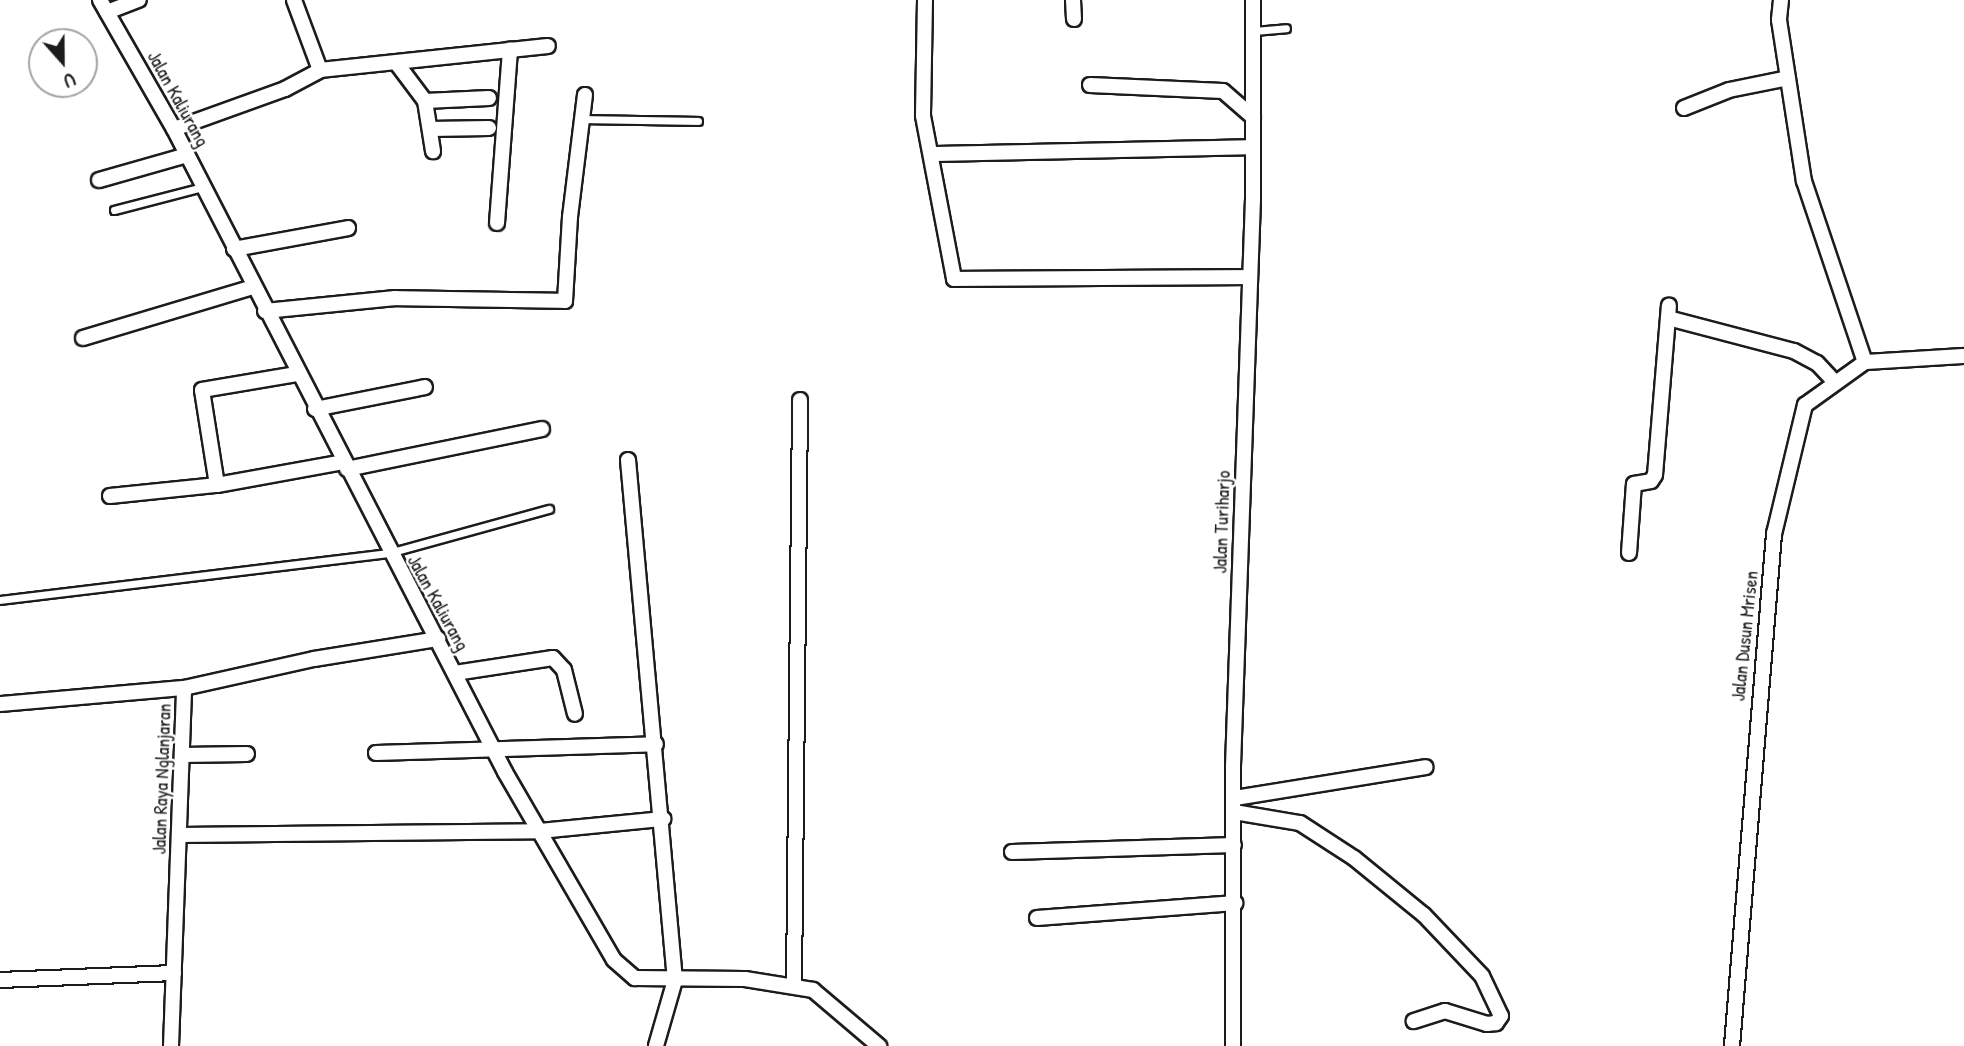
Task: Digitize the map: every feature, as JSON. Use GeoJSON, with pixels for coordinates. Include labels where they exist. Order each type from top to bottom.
{"type":"FeatureCollection","features":[{"type":"Feature","properties":{"kind":"street"},"geometry":{"type":"LineString","coordinates":[[104,6],[139,0]]}},
{"type":"Feature","properties":{"kind":"street"},"geometry":{"type":"LineString","coordinates":[[293,0],[320,70]]}},
{"type":"Feature","properties":{"kind":"street"},"geometry":{"type":"LineString","coordinates":[[925,0],[923,116],[932,154],[950,270],[956,280],[1249,276]]}},
{"type":"Feature","properties":{"kind":"street"},"geometry":{"type":"LineString","coordinates":[[1073,0],[1074,19]]}},
{"type":"Feature","properties":{"kind":"street","name":"Jalan Turiharjo"},"geometry":{"type":"LineString","coordinates":[[1233,1046],[1234,845],[1253,147],[1253,0]]}},
{"type":"Feature","properties":{"kind":"street"},"geometry":{"type":"LineString","coordinates":[[1781,0],[1779,80],[1804,181],[1865,362]]}},
{"type":"Feature","properties":{"kind":"street","name":"Jalan Kaliurang"},"geometry":{"type":"LineString","coordinates":[[104,6],[174,129],[389,553],[438,639],[495,752],[614,960],[635,978],[744,979],[813,990],[879,1046]]}},
{"type":"Feature","properties":{"kind":"street"},"geometry":{"type":"LineString","coordinates":[[174,129],[285,89],[320,70],[398,65],[548,46]]}},
{"type":"Feature","properties":{"kind":"street"},"geometry":{"type":"LineString","coordinates":[[497,223],[510,49]]}},
{"type":"Feature","properties":{"kind":"street"},"geometry":{"type":"LineString","coordinates":[[398,65],[425,101],[432,151]]}},
{"type":"Feature","properties":{"kind":"street"},"geometry":{"type":"LineString","coordinates":[[1684,108],[1779,80]]}},
{"type":"Feature","properties":{"kind":"street"},"geometry":{"type":"LineString","coordinates":[[1090,85],[1223,91],[1253,117]]}},
{"type":"Feature","properties":{"kind":"street"},"geometry":{"type":"LineString","coordinates":[[265,311],[394,298],[565,301],[585,94]]}},
{"type":"Feature","properties":{"kind":"street"},"geometry":{"type":"LineString","coordinates":[[425,101],[489,97]]}},
{"type":"Feature","properties":{"kind":"street"},"geometry":{"type":"LineString","coordinates":[[430,129],[489,128]]}},
{"type":"Feature","properties":{"kind":"street"},"geometry":{"type":"LineString","coordinates":[[932,154],[1253,147]]}},
{"type":"Feature","properties":{"kind":"street"},"geometry":{"type":"LineString","coordinates":[[99,180],[187,155]]}},
{"type":"Feature","properties":{"kind":"street"},"geometry":{"type":"LineString","coordinates":[[234,249],[348,228]]}},
{"type":"Feature","properties":{"kind":"street"},"geometry":{"type":"LineString","coordinates":[[83,338],[253,287]]}},
{"type":"Feature","properties":{"kind":"street"},"geometry":{"type":"LineString","coordinates":[[1629,553],[1634,484],[1651,481],[1655,475],[1668,312],[1794,351],[1821,366],[1834,381]]}},
{"type":"Feature","properties":{"kind":"street","name":"Jalan Dusun Mrisen"},"geometry":{"type":"LineString","coordinates":[[1732,1046],[1774,534],[1805,405],[1834,381],[1865,362],[1964,356]]}},
{"type":"Feature","properties":{"kind":"street"},"geometry":{"type":"LineString","coordinates":[[217,485],[202,390],[297,374]]}},
{"type":"Feature","properties":{"kind":"street"},"geometry":{"type":"LineString","coordinates":[[315,409],[425,387]]}},
{"type":"Feature","properties":{"kind":"street"},"geometry":{"type":"LineString","coordinates":[[793,985],[800,400]]}},
{"type":"Feature","properties":{"kind":"street"},"geometry":{"type":"LineString","coordinates":[[110,496],[217,485],[542,429]]}},
{"type":"Feature","properties":{"kind":"street"},"geometry":{"type":"LineString","coordinates":[[628,460],[663,819],[675,980],[656,1046]]}},
{"type":"Feature","properties":{"kind":"street","name":"Jalan Raya Nglanjaran"},"geometry":{"type":"LineString","coordinates":[[171,1046],[184,688],[314,659],[438,639]]}},
{"type":"Feature","properties":{"kind":"street"},"geometry":{"type":"LineString","coordinates":[[455,673],[553,658],[564,670],[575,714]]}},
{"type":"Feature","properties":{"kind":"street"},"geometry":{"type":"LineString","coordinates":[[0,704],[184,688]]}},
{"type":"Feature","properties":{"kind":"street"},"geometry":{"type":"LineString","coordinates":[[376,753],[495,752],[656,744]]}},
{"type":"Feature","properties":{"kind":"street"},"geometry":{"type":"LineString","coordinates":[[182,755],[247,754]]}},
{"type":"Feature","properties":{"kind":"street"},"geometry":{"type":"LineString","coordinates":[[1235,805],[1426,767]]}},
{"type":"Feature","properties":{"kind":"street"},"geometry":{"type":"LineString","coordinates":[[1235,805],[1300,823],[1354,858],[1424,915],[1482,976],[1501,1017],[1496,1023],[1487,1024],[1445,1011],[1415,1021]]}},
{"type":"Feature","properties":{"kind":"street"},"geometry":{"type":"LineString","coordinates":[[179,835],[540,831],[663,819]]}},
{"type":"Feature","properties":{"kind":"street"},"geometry":{"type":"LineString","coordinates":[[1012,852],[1234,845]]}},
{"type":"Feature","properties":{"kind":"street"},"geometry":{"type":"LineString","coordinates":[[1037,918],[1235,903]]}},
{"type":"Feature","properties":{"kind":"street"},"geometry":{"type":"LineString","coordinates":[[0,979],[174,973]]}},
{"type":"Feature","properties":{"kind":"lane"},"geometry":{"type":"LineString","coordinates":[[1253,31],[1286,28]]}},
{"type":"Feature","properties":{"kind":"lane"},"geometry":{"type":"LineString","coordinates":[[582,119],[698,121]]}},
{"type":"Feature","properties":{"kind":"lane"},"geometry":{"type":"LineString","coordinates":[[114,209],[203,187]]}},
{"type":"Feature","properties":{"kind":"lane"},"geometry":{"type":"LineString","coordinates":[[0,600],[389,553],[549,509]]}}]}
